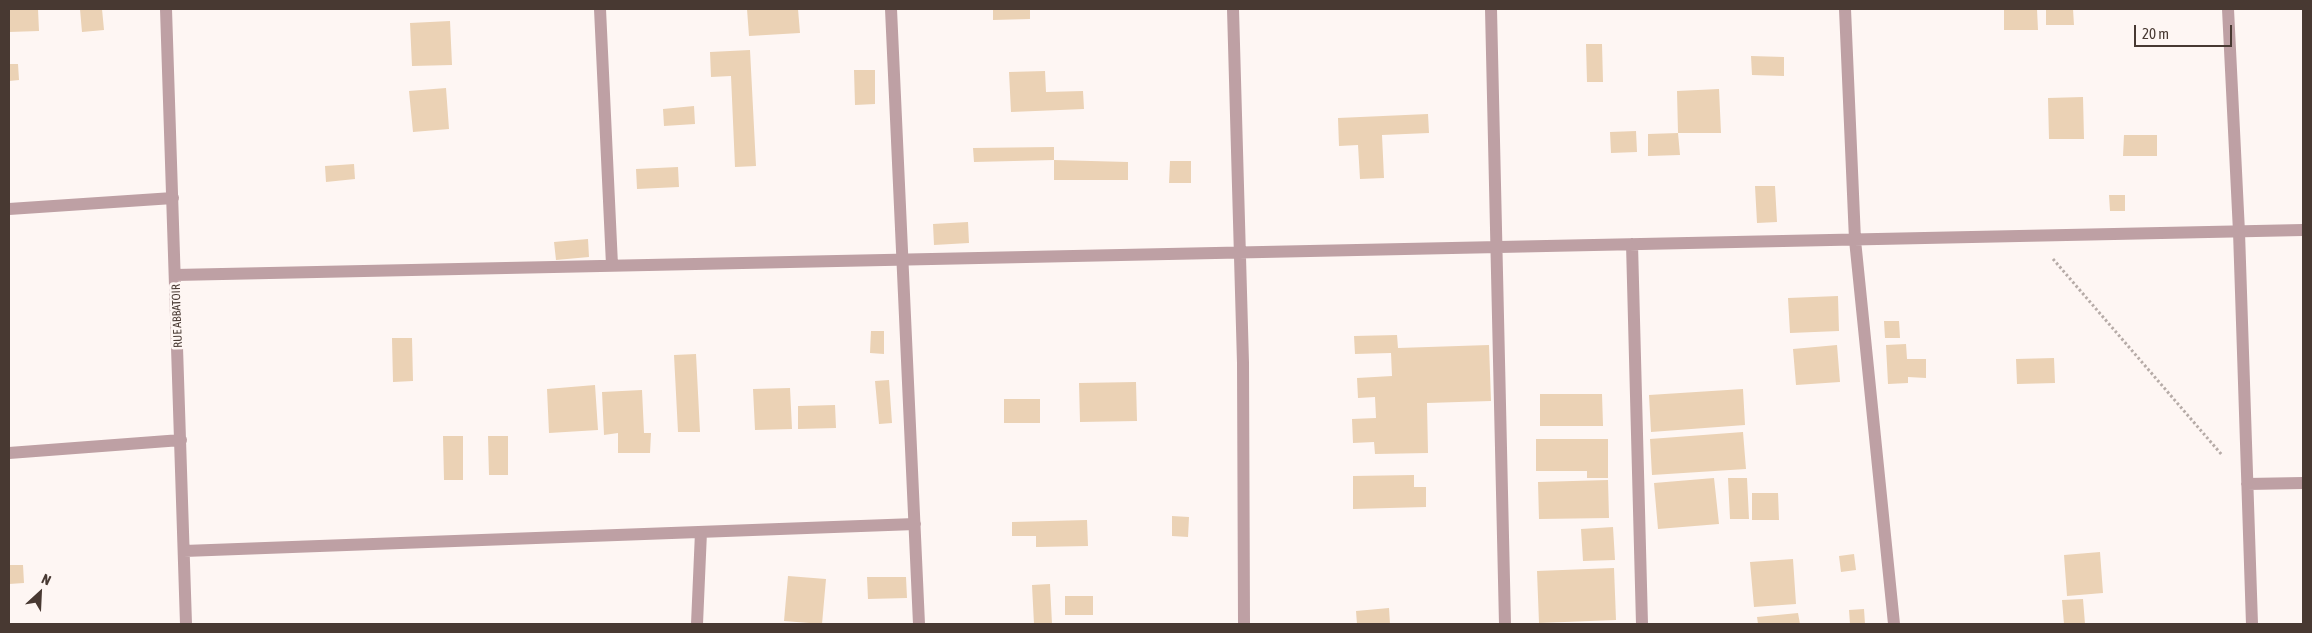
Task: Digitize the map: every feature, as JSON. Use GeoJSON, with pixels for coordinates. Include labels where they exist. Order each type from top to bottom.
{"type":"FeatureCollection","features":[{"type":"Feature","properties":{"kind":"street","name":"RUE ABBATOIR"},"geometry":{"type":"LineString","coordinates":[[166,9],[186,624]]}},
{"type":"Feature","properties":{"kind":"street"},"geometry":{"type":"LineString","coordinates":[[600,9],[612,265]]}},
{"type":"Feature","properties":{"kind":"street"},"geometry":{"type":"LineString","coordinates":[[891,9],[919,624]]}},
{"type":"Feature","properties":{"kind":"street"},"geometry":{"type":"LineString","coordinates":[[1233,9],[1243,363],[1244,624]]}},
{"type":"Feature","properties":{"kind":"street"},"geometry":{"type":"LineString","coordinates":[[1491,9],[1505,624]]}},
{"type":"Feature","properties":{"kind":"street"},"geometry":{"type":"LineString","coordinates":[[1845,9],[1855,240],[1894,624]]}},
{"type":"Feature","properties":{"kind":"street"},"geometry":{"type":"LineString","coordinates":[[2228,9],[2239,232],[2252,624]]}},
{"type":"Feature","properties":{"kind":"street"},"geometry":{"type":"LineString","coordinates":[[9,209],[173,198]]}},
{"type":"Feature","properties":{"kind":"street"},"geometry":{"type":"LineString","coordinates":[[176,274],[2303,230]]}},
{"type":"Feature","properties":{"kind":"street"},"geometry":{"type":"LineString","coordinates":[[1632,244],[1642,624]]}},
{"type":"Feature","properties":{"kind":"street"},"geometry":{"type":"LineString","coordinates":[[9,453],[181,440]]}},
{"type":"Feature","properties":{"kind":"street"},"geometry":{"type":"LineString","coordinates":[[2247,484],[2303,483]]}},
{"type":"Feature","properties":{"kind":"street"},"geometry":{"type":"LineString","coordinates":[[184,551],[915,524]]}},
{"type":"Feature","properties":{"kind":"street"},"geometry":{"type":"LineString","coordinates":[[697,624],[701,532]]}},
{"type":"Feature","properties":{"kind":"path"},"geometry":{"type":"LineString","coordinates":[[2033,236],[2247,484]]}},
{"type":"Feature","properties":{"kind":"building"},"geometry":{"type":"Polygon","coordinates":[[[9,9],[38,9],[39,31],[9,32],[9,9]]]}},
{"type":"Feature","properties":{"kind":"building"},"geometry":{"type":"Polygon","coordinates":[[[80,9],[102,9],[104,30],[82,32],[80,9]]]}},
{"type":"Feature","properties":{"kind":"building"},"geometry":{"type":"Polygon","coordinates":[[[747,9],[798,9],[800,33],[749,36],[747,9]]]}},
{"type":"Feature","properties":{"kind":"building"},"geometry":{"type":"Polygon","coordinates":[[[993,9],[1030,9],[1030,19],[993,20],[993,9]]]}},
{"type":"Feature","properties":{"kind":"building"},"geometry":{"type":"Polygon","coordinates":[[[2004,9],[2037,9],[2038,30],[2004,30],[2004,9]]]}},
{"type":"Feature","properties":{"kind":"building"},"geometry":{"type":"Polygon","coordinates":[[[2046,9],[2073,9],[2074,25],[2046,25],[2046,9]]]}},
{"type":"Feature","properties":{"kind":"building"},"geometry":{"type":"Polygon","coordinates":[[[450,21],[452,65],[412,66],[410,23],[450,21]]]}},
{"type":"Feature","properties":{"kind":"building"},"geometry":{"type":"Polygon","coordinates":[[[1586,44],[1602,44],[1603,82],[1587,82],[1586,44]]]}},
{"type":"Feature","properties":{"kind":"building"},"geometry":{"type":"Polygon","coordinates":[[[750,50],[756,166],[735,167],[731,76],[711,77],[710,52],[750,50]]]}},
{"type":"Feature","properties":{"kind":"building"},"geometry":{"type":"Polygon","coordinates":[[[1751,56],[1784,57],[1784,76],[1752,75],[1751,56]]]}},
{"type":"Feature","properties":{"kind":"building"},"geometry":{"type":"Polygon","coordinates":[[[9,64],[18,64],[19,80],[9,81],[9,64]]]}},
{"type":"Feature","properties":{"kind":"building"},"geometry":{"type":"Polygon","coordinates":[[[854,70],[875,70],[875,104],[855,105],[854,70]]]}},
{"type":"Feature","properties":{"kind":"building"},"geometry":{"type":"Polygon","coordinates":[[[1045,71],[1046,92],[1083,91],[1084,109],[1011,112],[1009,72],[1045,71]]]}},
{"type":"Feature","properties":{"kind":"building"},"geometry":{"type":"Polygon","coordinates":[[[446,88],[449,129],[413,132],[409,91],[446,88]]]}},
{"type":"Feature","properties":{"kind":"building"},"geometry":{"type":"Polygon","coordinates":[[[1719,89],[1721,133],[1678,133],[1677,91],[1719,89]]]}},
{"type":"Feature","properties":{"kind":"building"},"geometry":{"type":"Polygon","coordinates":[[[2083,97],[2084,139],[2049,139],[2048,98],[2083,97]]]}},
{"type":"Feature","properties":{"kind":"building"},"geometry":{"type":"Polygon","coordinates":[[[694,106],[695,124],[664,126],[663,109],[694,106]]]}},
{"type":"Feature","properties":{"kind":"building"},"geometry":{"type":"Polygon","coordinates":[[[1428,114],[1429,133],[1382,135],[1384,178],[1360,179],[1358,145],[1339,146],[1338,118],[1428,114]]]}},
{"type":"Feature","properties":{"kind":"building"},"geometry":{"type":"Polygon","coordinates":[[[1636,131],[1637,152],[1611,153],[1610,132],[1636,131]]]}},
{"type":"Feature","properties":{"kind":"building"},"geometry":{"type":"Polygon","coordinates":[[[1678,133],[1680,155],[1648,156],[1648,134],[1678,133]]]}},
{"type":"Feature","properties":{"kind":"building"},"geometry":{"type":"Polygon","coordinates":[[[2124,135],[2157,135],[2157,156],[2123,156],[2124,135]]]}},
{"type":"Feature","properties":{"kind":"building"},"geometry":{"type":"Polygon","coordinates":[[[1054,147],[1054,160],[974,162],[973,148],[1054,147]]]}},
{"type":"Feature","properties":{"kind":"building"},"geometry":{"type":"Polygon","coordinates":[[[1054,160],[1128,162],[1128,180],[1054,180],[1054,160]]]}},
{"type":"Feature","properties":{"kind":"building"},"geometry":{"type":"Polygon","coordinates":[[[1170,161],[1191,161],[1191,183],[1169,183],[1170,161]]]}},
{"type":"Feature","properties":{"kind":"building"},"geometry":{"type":"Polygon","coordinates":[[[354,164],[355,179],[326,182],[325,166],[354,164]]]}},
{"type":"Feature","properties":{"kind":"building"},"geometry":{"type":"Polygon","coordinates":[[[678,167],[679,187],[637,189],[636,169],[678,167]]]}},
{"type":"Feature","properties":{"kind":"building"},"geometry":{"type":"Polygon","coordinates":[[[1755,186],[1775,186],[1777,222],[1757,223],[1755,186]]]}},
{"type":"Feature","properties":{"kind":"building"},"geometry":{"type":"Polygon","coordinates":[[[2109,195],[2125,195],[2125,211],[2110,211],[2109,195]]]}},
{"type":"Feature","properties":{"kind":"building"},"geometry":{"type":"Polygon","coordinates":[[[968,222],[969,243],[934,245],[933,224],[968,222]]]}},
{"type":"Feature","properties":{"kind":"building"},"geometry":{"type":"Polygon","coordinates":[[[588,239],[589,257],[556,260],[554,242],[588,239]]]}},
{"type":"Feature","properties":{"kind":"building"},"geometry":{"type":"Polygon","coordinates":[[[1838,296],[1839,331],[1790,333],[1788,298],[1838,296]]]}},
{"type":"Feature","properties":{"kind":"building"},"geometry":{"type":"Polygon","coordinates":[[[1884,321],[1899,321],[1900,338],[1885,338],[1884,321]]]}},
{"type":"Feature","properties":{"kind":"building"},"geometry":{"type":"Polygon","coordinates":[[[871,331],[884,331],[884,354],[870,353],[871,331]]]}},
{"type":"Feature","properties":{"kind":"building"},"geometry":{"type":"Polygon","coordinates":[[[1397,335],[1398,348],[1489,345],[1491,401],[1427,403],[1428,453],[1375,454],[1374,442],[1353,443],[1352,419],[1376,418],[1375,397],[1358,398],[1357,378],[1392,376],[1391,353],[1355,354],[1354,336],[1397,335]]]}},
{"type":"Feature","properties":{"kind":"building"},"geometry":{"type":"Polygon","coordinates":[[[392,338],[412,338],[413,381],[393,382],[392,338]]]}},
{"type":"Feature","properties":{"kind":"building"},"geometry":{"type":"Polygon","coordinates":[[[1906,344],[1907,359],[1926,359],[1926,378],[1908,377],[1908,383],[1888,384],[1886,345],[1906,344]]]}},
{"type":"Feature","properties":{"kind":"building"},"geometry":{"type":"Polygon","coordinates":[[[1837,345],[1840,382],[1796,385],[1793,349],[1837,345]]]}},
{"type":"Feature","properties":{"kind":"building"},"geometry":{"type":"Polygon","coordinates":[[[696,354],[700,432],[678,432],[674,355],[696,354]]]}},
{"type":"Feature","properties":{"kind":"building"},"geometry":{"type":"Polygon","coordinates":[[[2054,358],[2055,383],[2017,384],[2016,359],[2054,358]]]}},
{"type":"Feature","properties":{"kind":"building"},"geometry":{"type":"Polygon","coordinates":[[[889,380],[892,423],[879,424],[875,381],[889,380]]]}},
{"type":"Feature","properties":{"kind":"building"},"geometry":{"type":"Polygon","coordinates":[[[1136,382],[1137,421],[1080,422],[1079,383],[1136,382]]]}},
{"type":"Feature","properties":{"kind":"building"},"geometry":{"type":"Polygon","coordinates":[[[595,385],[598,430],[549,433],[547,389],[595,385]]]}},
{"type":"Feature","properties":{"kind":"building"},"geometry":{"type":"Polygon","coordinates":[[[790,388],[792,429],[755,430],[753,389],[790,388]]]}},
{"type":"Feature","properties":{"kind":"building"},"geometry":{"type":"Polygon","coordinates":[[[1743,389],[1745,425],[1651,432],[1649,395],[1743,389]]]}},
{"type":"Feature","properties":{"kind":"building"},"geometry":{"type":"Polygon","coordinates":[[[642,390],[644,433],[651,433],[650,453],[618,453],[618,433],[604,435],[602,392],[642,390]]]}},
{"type":"Feature","properties":{"kind":"building"},"geometry":{"type":"Polygon","coordinates":[[[1540,394],[1602,394],[1603,426],[1540,426],[1540,394]]]}},
{"type":"Feature","properties":{"kind":"building"},"geometry":{"type":"Polygon","coordinates":[[[1004,399],[1040,399],[1040,423],[1004,423],[1004,399]]]}},
{"type":"Feature","properties":{"kind":"building"},"geometry":{"type":"Polygon","coordinates":[[[835,405],[836,428],[798,429],[798,406],[835,405]]]}},
{"type":"Feature","properties":{"kind":"building"},"geometry":{"type":"Polygon","coordinates":[[[1743,432],[1746,469],[1652,475],[1650,439],[1743,432]]]}},
{"type":"Feature","properties":{"kind":"building"},"geometry":{"type":"Polygon","coordinates":[[[443,436],[463,436],[463,480],[444,480],[443,436]]]}},
{"type":"Feature","properties":{"kind":"building"},"geometry":{"type":"Polygon","coordinates":[[[488,436],[508,436],[508,475],[489,475],[488,436]]]}},
{"type":"Feature","properties":{"kind":"building"},"geometry":{"type":"Polygon","coordinates":[[[1536,439],[1608,439],[1608,478],[1587,478],[1587,471],[1536,471],[1536,439]]]}},
{"type":"Feature","properties":{"kind":"building"},"geometry":{"type":"Polygon","coordinates":[[[1414,475],[1414,487],[1426,487],[1426,507],[1353,509],[1353,476],[1414,475]]]}},
{"type":"Feature","properties":{"kind":"building"},"geometry":{"type":"Polygon","coordinates":[[[1714,478],[1719,524],[1658,529],[1654,483],[1714,478]]]}},
{"type":"Feature","properties":{"kind":"building"},"geometry":{"type":"Polygon","coordinates":[[[1728,478],[1747,478],[1749,519],[1730,519],[1728,478]]]}},
{"type":"Feature","properties":{"kind":"building"},"geometry":{"type":"Polygon","coordinates":[[[1608,480],[1609,518],[1539,519],[1538,482],[1608,480]]]}},
{"type":"Feature","properties":{"kind":"building"},"geometry":{"type":"Polygon","coordinates":[[[1752,493],[1778,493],[1779,520],[1752,520],[1752,493]]]}},
{"type":"Feature","properties":{"kind":"building"},"geometry":{"type":"Polygon","coordinates":[[[1172,516],[1189,517],[1188,537],[1172,536],[1172,516]]]}},
{"type":"Feature","properties":{"kind":"building"},"geometry":{"type":"Polygon","coordinates":[[[1087,520],[1088,546],[1036,547],[1036,536],[1012,536],[1012,522],[1087,520]]]}},
{"type":"Feature","properties":{"kind":"building"},"geometry":{"type":"Polygon","coordinates":[[[1613,527],[1615,560],[1583,561],[1581,529],[1613,527]]]}},
{"type":"Feature","properties":{"kind":"building"},"geometry":{"type":"Polygon","coordinates":[[[2100,552],[2103,593],[2067,596],[2064,555],[2100,552]]]}},
{"type":"Feature","properties":{"kind":"building"},"geometry":{"type":"Polygon","coordinates":[[[1854,554],[1856,570],[1841,572],[1839,556],[1854,554]]]}},
{"type":"Feature","properties":{"kind":"building"},"geometry":{"type":"Polygon","coordinates":[[[1793,559],[1796,604],[1754,607],[1750,562],[1793,559]]]}},
{"type":"Feature","properties":{"kind":"building"},"geometry":{"type":"Polygon","coordinates":[[[9,565],[23,565],[24,583],[9,584],[9,565]]]}},
{"type":"Feature","properties":{"kind":"building"},"geometry":{"type":"Polygon","coordinates":[[[1614,568],[1616,620],[1539,623],[1537,571],[1614,568]]]}},
{"type":"Feature","properties":{"kind":"building"},"geometry":{"type":"Polygon","coordinates":[[[788,576],[826,579],[822,624],[784,621],[788,576]]]}},
{"type":"Feature","properties":{"kind":"building"},"geometry":{"type":"Polygon","coordinates":[[[867,577],[906,577],[907,598],[868,599],[867,577]]]}},
{"type":"Feature","properties":{"kind":"building"},"geometry":{"type":"Polygon","coordinates":[[[1050,584],[1052,624],[1034,624],[1032,585],[1050,584]]]}},
{"type":"Feature","properties":{"kind":"building"},"geometry":{"type":"Polygon","coordinates":[[[1065,596],[1093,596],[1093,615],[1065,615],[1065,596]]]}},
{"type":"Feature","properties":{"kind":"building"},"geometry":{"type":"Polygon","coordinates":[[[2083,599],[2085,624],[2064,624],[2062,600],[2083,599]]]}},
{"type":"Feature","properties":{"kind":"building"},"geometry":{"type":"Polygon","coordinates":[[[1389,608],[1390,624],[1357,624],[1356,611],[1389,608]]]}},
{"type":"Feature","properties":{"kind":"building"},"geometry":{"type":"Polygon","coordinates":[[[1864,609],[1865,624],[1850,624],[1849,610],[1864,609]]]}},
{"type":"Feature","properties":{"kind":"building"},"geometry":{"type":"Polygon","coordinates":[[[1798,613],[1800,624],[1758,624],[1757,617],[1798,613]]]}}]}
